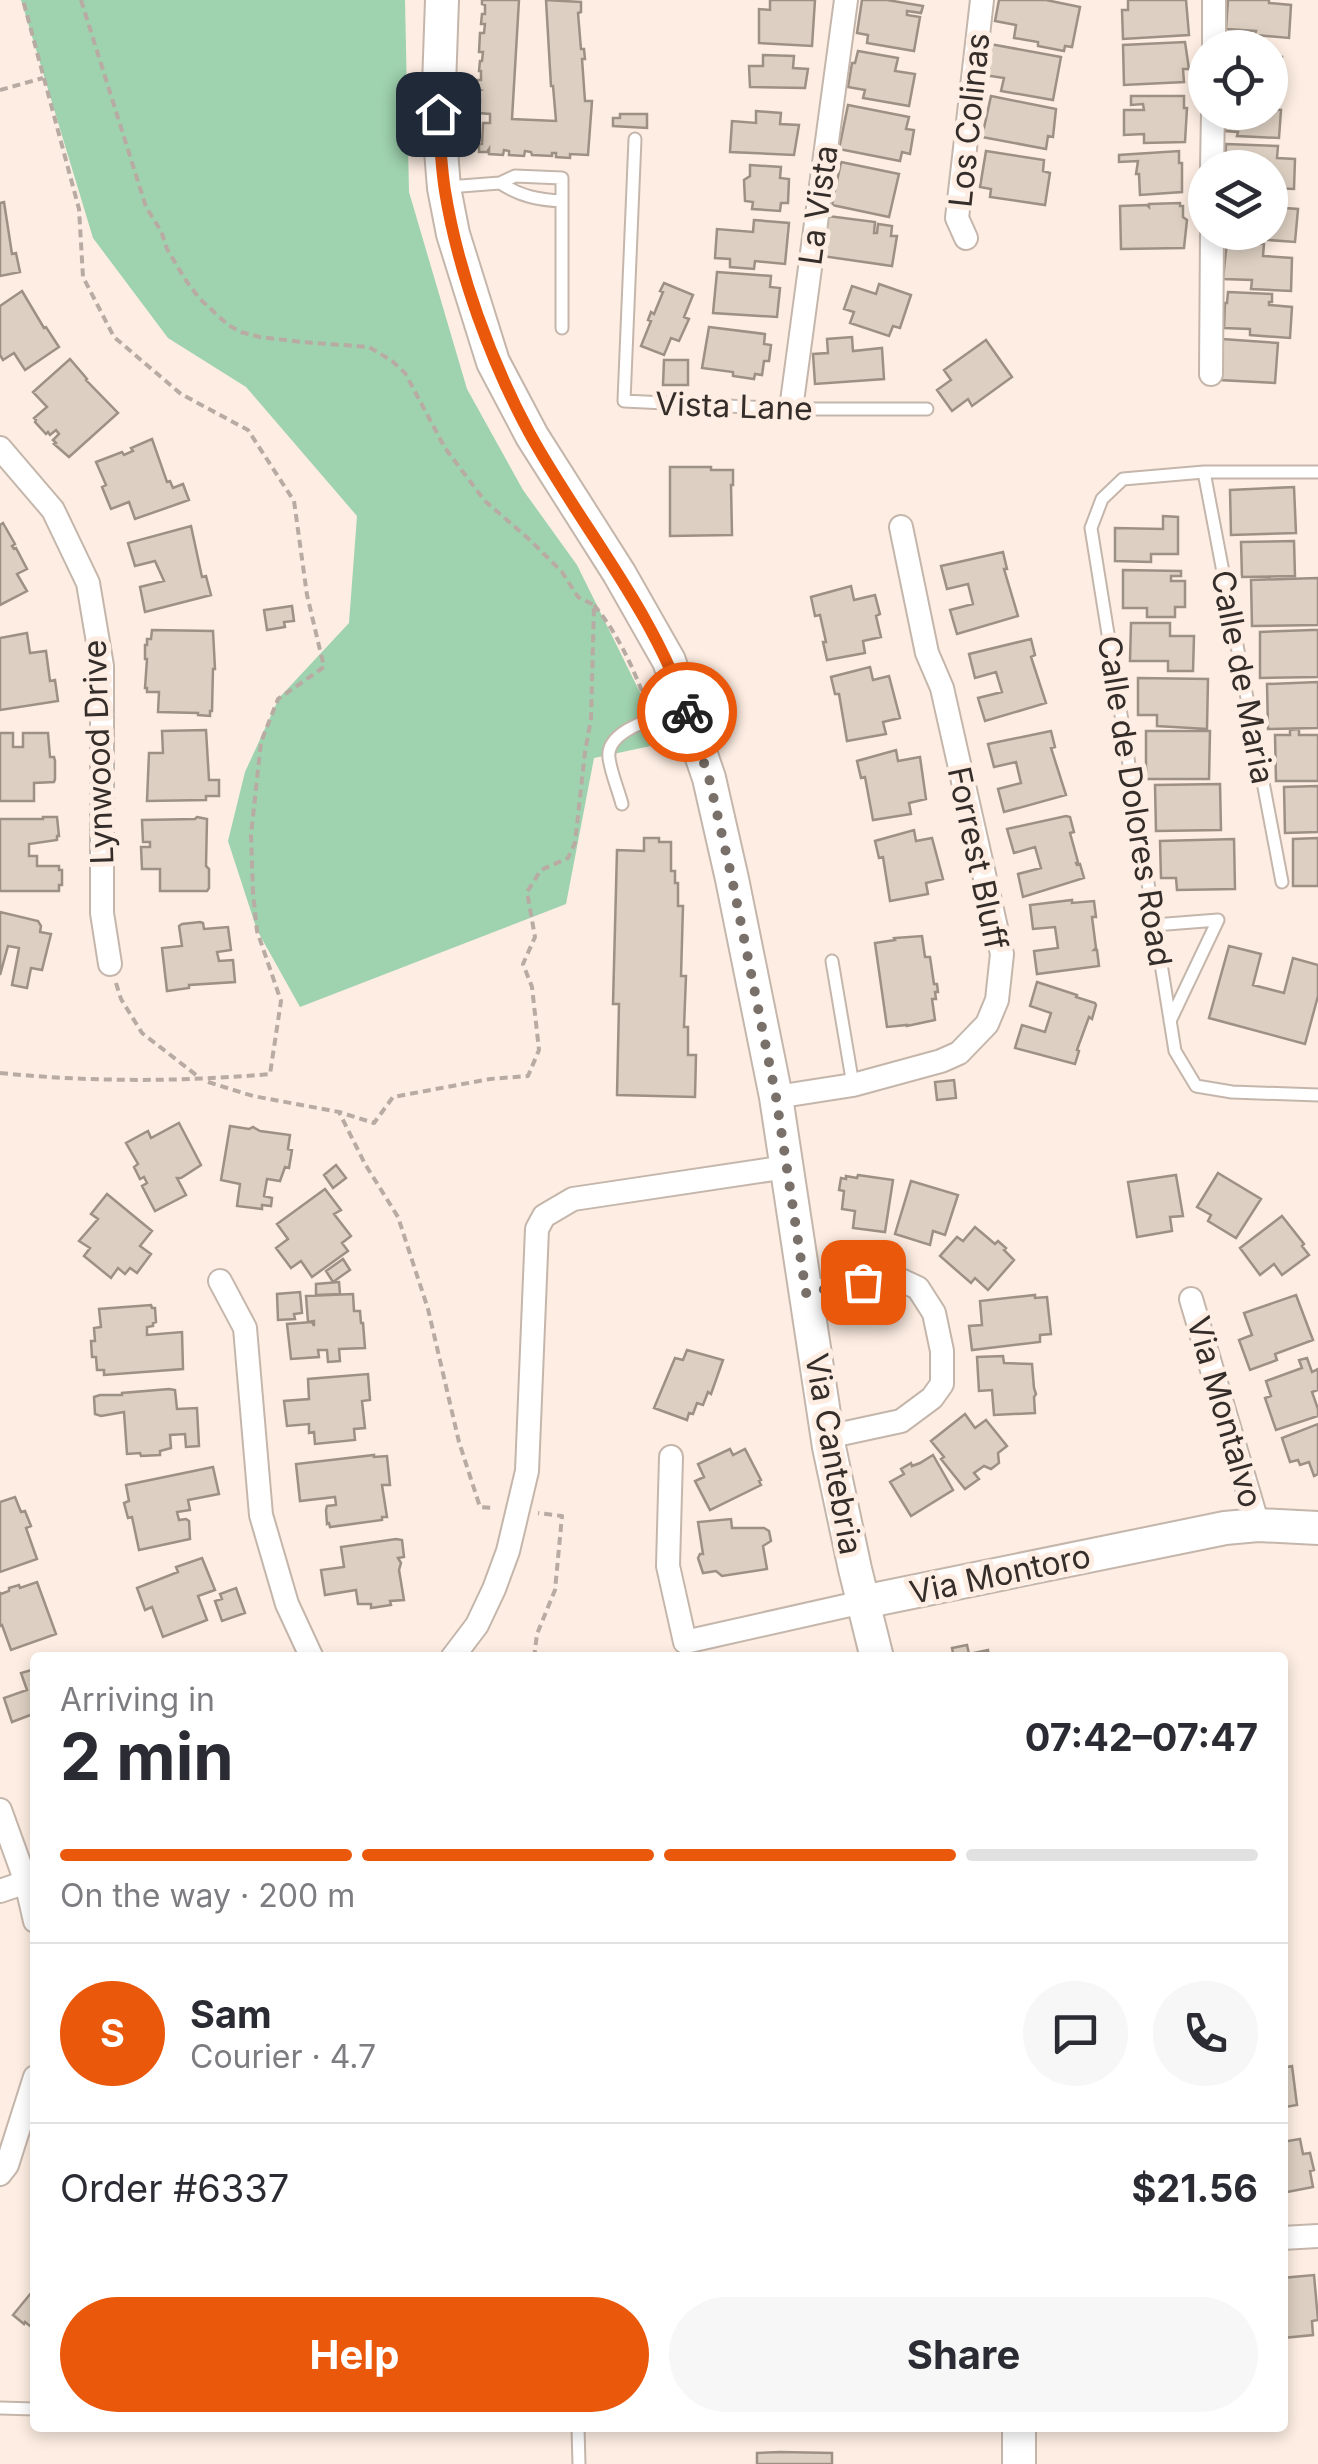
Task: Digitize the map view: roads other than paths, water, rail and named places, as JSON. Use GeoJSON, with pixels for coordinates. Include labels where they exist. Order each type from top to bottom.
{"type":"FeatureCollection","features":[{"type":"Feature","properties":{"kind":"main road","name":"Via Cantebria"},"geometry":{"type":"LineString","coordinates":[[442,0],[438,114],[444,188],[453,234],[494,362],[532,436],[669,662],[709,778],[776,1097],[828,1437],[876,1652]]}},
{"type":"Feature","properties":{"kind":"main road","name":"Via Montoro"},"geometry":{"type":"LineString","coordinates":[[863,1602],[1225,1528],[1318,1528]]}},
{"type":"Feature","properties":{"kind":"main road"},"geometry":{"type":"LineString","coordinates":[[1019,2432],[1019,2464]]}},
{"type":"Feature","properties":{"kind":"street","name":"La Vista"},"geometry":{"type":"LineString","coordinates":[[791,409],[846,0]]}},
{"type":"Feature","properties":{"kind":"street","name":"Los Colinas"},"geometry":{"type":"LineString","coordinates":[[966,238],[957,218],[982,0]]}},
{"type":"Feature","properties":{"kind":"street"},"geometry":{"type":"LineString","coordinates":[[1214,0],[1214,30]]}},
{"type":"Feature","properties":{"kind":"street"},"geometry":{"type":"LineString","coordinates":[[1210,374],[1212,250]]}},
{"type":"Feature","properties":{"kind":"street","name":"Lynwood Drive"},"geometry":{"type":"LineString","coordinates":[[0,448],[53,510],[88,583],[102,666],[102,913],[110,964]]}},
{"type":"Feature","properties":{"kind":"street","name":"Forrest Bluff"},"geometry":{"type":"LineString","coordinates":[[776,1097],[853,1084],[941,1062],[959,1053],[988,1024],[997,1000],[1002,954],[942,688],[927,652],[901,528]]}},
{"type":"Feature","properties":{"kind":"street"},"geometry":{"type":"LineString","coordinates":[[457,1652],[477,1625],[494,1589],[508,1551],[527,1471],[537,1229],[544,1216],[572,1199],[786,1167]]}},
{"type":"Feature","properties":{"kind":"street"},"geometry":{"type":"LineString","coordinates":[[806,1293],[892,1276],[918,1288],[934,1313],[942,1352],[942,1384],[932,1398],[901,1421],[828,1437]]}},
{"type":"Feature","properties":{"kind":"street"},"geometry":{"type":"LineString","coordinates":[[220,1280],[244,1328],[261,1515],[287,1604],[309,1652]]}},
{"type":"Feature","properties":{"kind":"street","name":"Via Montalvo"},"geometry":{"type":"LineString","coordinates":[[1191,1299],[1258,1525]]}},
{"type":"Feature","properties":{"kind":"street","name":"Via Montoro"},"geometry":{"type":"LineString","coordinates":[[671,1457],[668,1566],[686,1642],[863,1602]]}},
{"type":"Feature","properties":{"kind":"street"},"geometry":{"type":"LineString","coordinates":[[0,1810],[30,1881],[0,1891]]}},
{"type":"Feature","properties":{"kind":"street"},"geometry":{"type":"LineString","coordinates":[[0,2174],[7,2165],[30,2093]]}},
{"type":"Feature","properties":{"kind":"street"},"geometry":{"type":"LineString","coordinates":[[1288,2238],[1318,2236]]}},
{"type":"Feature","properties":{"kind":"lane","name":"Vista Lane"},"geometry":{"type":"LineString","coordinates":[[635,139],[624,401],[791,409],[927,409]]}},
{"type":"Feature","properties":{"kind":"lane"},"geometry":{"type":"LineString","coordinates":[[444,188],[500,183],[515,176],[562,178],[562,328]]}},
{"type":"Feature","properties":{"kind":"lane"},"geometry":{"type":"LineString","coordinates":[[500,183],[516,194],[562,201]]}},
{"type":"Feature","properties":{"kind":"lane"},"geometry":{"type":"LineString","coordinates":[[1204,472],[1318,472]]}},
{"type":"Feature","properties":{"kind":"lane","name":"Calle de Maria"},"geometry":{"type":"LineString","coordinates":[[1204,472],[1282,882]]}},
{"type":"Feature","properties":{"kind":"lane","name":"Calle de Dolores Road"},"geometry":{"type":"LineString","coordinates":[[1204,472],[1123,479],[1102,499],[1091,528],[1175,1051],[1196,1086],[1232,1092],[1318,1095]]}},
{"type":"Feature","properties":{"kind":"lane"},"geometry":{"type":"LineString","coordinates":[[622,804],[608,756],[610,744],[621,732],[686,706]]}},
{"type":"Feature","properties":{"kind":"lane"},"geometry":{"type":"LineString","coordinates":[[1154,924],[1218,920],[1170,1021]]}},
{"type":"Feature","properties":{"kind":"lane"},"geometry":{"type":"LineString","coordinates":[[832,961],[853,1084]]}},
{"type":"Feature","properties":{"kind":"lane"},"geometry":{"type":"LineString","coordinates":[[0,2408],[30,2409]]}},
{"type":"Feature","properties":{"kind":"lane"},"geometry":{"type":"LineString","coordinates":[[578,2432],[579,2464]]}}]}
